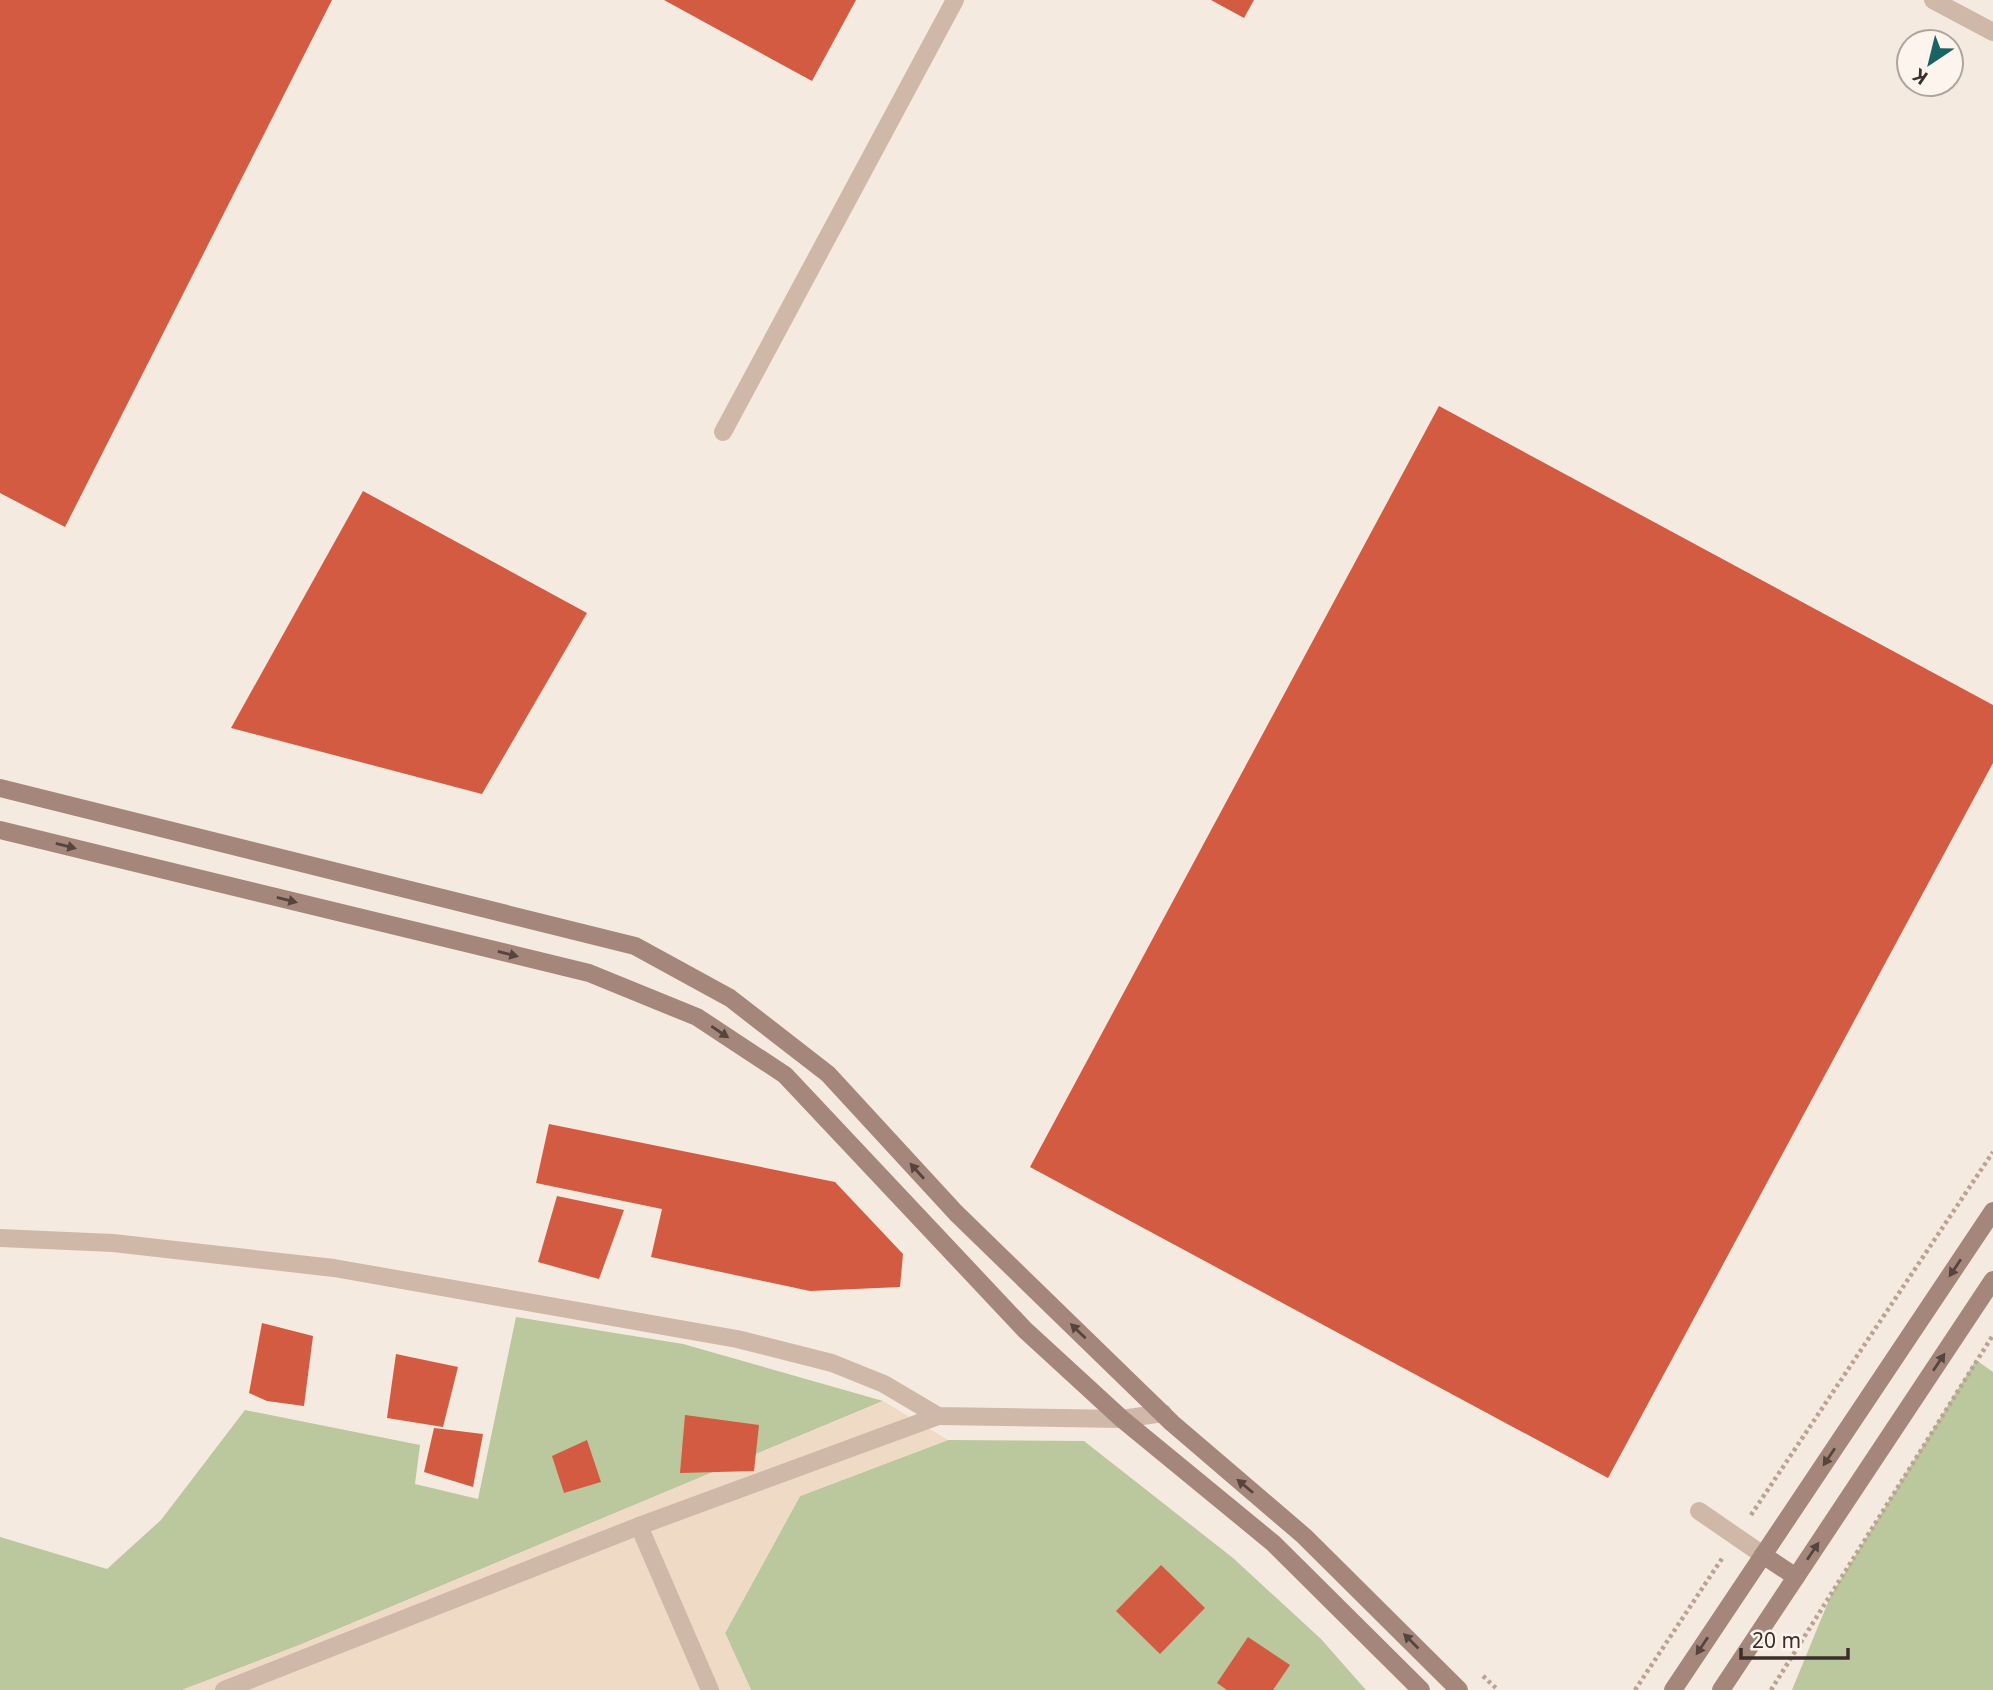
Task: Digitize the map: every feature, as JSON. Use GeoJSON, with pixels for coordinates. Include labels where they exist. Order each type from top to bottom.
{"type":"FeatureCollection","features":[{"type":"Feature","properties":{"kind":"main road"},"geometry":{"type":"LineString","coordinates":[[0,788],[635,946],[730,998],[828,1074],[956,1213],[1163,1413],[1304,1536],[1459,1690]]}},
{"type":"Feature","properties":{"kind":"main road"},"geometry":{"type":"LineString","coordinates":[[0,830],[589,973],[697,1017],[785,1075],[948,1251],[1026,1330],[1122,1419],[1273,1543],[1421,1690]]}},
{"type":"Feature","properties":{"kind":"main road"},"geometry":{"type":"LineString","coordinates":[[1673,1690],[1993,1211]]}},
{"type":"Feature","properties":{"kind":"main road"},"geometry":{"type":"LineString","coordinates":[[1721,1690],[1993,1280]]}},
{"type":"Feature","properties":{"kind":"main road"},"geometry":{"type":"LineString","coordinates":[[1763,1555],[1796,1577]]}},
{"type":"Feature","properties":{"kind":"street"},"geometry":{"type":"LineString","coordinates":[[723,432],[955,0]]}},
{"type":"Feature","properties":{"kind":"street"},"geometry":{"type":"LineString","coordinates":[[1933,0],[1993,32]]}},
{"type":"Feature","properties":{"kind":"street"},"geometry":{"type":"LineString","coordinates":[[0,1238],[139,1246],[334,1268],[737,1339],[842,1367],[884,1384],[938,1416]]}},
{"type":"Feature","properties":{"kind":"street"},"geometry":{"type":"LineString","coordinates":[[224,1690],[639,1526],[938,1416],[1122,1419],[1163,1413]]}},
{"type":"Feature","properties":{"kind":"street"},"geometry":{"type":"LineString","coordinates":[[1699,1511],[1763,1555]]}},
{"type":"Feature","properties":{"kind":"street"},"geometry":{"type":"LineString","coordinates":[[639,1526],[710,1690]]}},
{"type":"Feature","properties":{"kind":"path"},"geometry":{"type":"LineString","coordinates":[[1635,1690],[1993,1152]]}},
{"type":"Feature","properties":{"kind":"path"},"geometry":{"type":"LineString","coordinates":[[1771,1690],[1993,1335]]}},
{"type":"Feature","properties":{"kind":"green space"},"geometry":{"type":"Polygon","coordinates":[[[516,1317],[683,1344],[883,1401],[302,1644],[182,1690],[0,1690],[0,1537],[107,1569],[161,1520],[245,1410],[420,1445],[415,1484],[478,1499],[516,1317]]]}},
{"type":"Feature","properties":{"kind":"green space"},"geometry":{"type":"Polygon","coordinates":[[[1976,1360],[1993,1372],[1993,1690],[1792,1690],[1831,1595],[1976,1360]]]}},
{"type":"Feature","properties":{"kind":"green space"},"geometry":{"type":"Polygon","coordinates":[[[948,1440],[1084,1441],[1233,1558],[1321,1639],[1366,1690],[751,1690],[725,1633],[800,1496],[948,1440]]]}},
{"type":"Feature","properties":{"kind":"shaded area"},"geometry":{"type":"Polygon","coordinates":[[[883,1401],[948,1440],[800,1496],[725,1633],[751,1690],[182,1690],[302,1644],[883,1401]]]}},
{"type":"Feature","properties":{"kind":"building"},"geometry":{"type":"Polygon","coordinates":[[[0,0],[332,0],[65,527],[0,493],[0,0]]]}},
{"type":"Feature","properties":{"kind":"building"},"geometry":{"type":"Polygon","coordinates":[[[664,0],[856,0],[812,81],[664,0]]]}},
{"type":"Feature","properties":{"kind":"building"},"geometry":{"type":"Polygon","coordinates":[[[1211,0],[1254,0],[1244,18],[1211,0]]]}},
{"type":"Feature","properties":{"kind":"building"},"geometry":{"type":"Polygon","coordinates":[[[1439,406],[1993,705],[1993,763],[1608,1478],[1030,1167],[1439,406]]]}},
{"type":"Feature","properties":{"kind":"building"},"geometry":{"type":"Polygon","coordinates":[[[363,491],[587,613],[482,794],[231,728],[363,491]]]}},
{"type":"Feature","properties":{"kind":"building"},"geometry":{"type":"Polygon","coordinates":[[[549,1124],[835,1182],[903,1254],[900,1287],[810,1291],[651,1257],[662,1209],[536,1183],[549,1124]]]}},
{"type":"Feature","properties":{"kind":"building"},"geometry":{"type":"Polygon","coordinates":[[[557,1196],[624,1210],[599,1279],[538,1262],[557,1196]]]}},
{"type":"Feature","properties":{"kind":"building"},"geometry":{"type":"Polygon","coordinates":[[[262,1323],[313,1336],[304,1406],[267,1401],[249,1393],[262,1323]]]}},
{"type":"Feature","properties":{"kind":"building"},"geometry":{"type":"Polygon","coordinates":[[[396,1354],[458,1367],[443,1427],[387,1418],[396,1354]]]}},
{"type":"Feature","properties":{"kind":"building"},"geometry":{"type":"Polygon","coordinates":[[[685,1415],[759,1425],[754,1471],[680,1473],[685,1415]]]}},
{"type":"Feature","properties":{"kind":"building"},"geometry":{"type":"Polygon","coordinates":[[[434,1428],[483,1434],[473,1487],[424,1472],[434,1428]]]}},
{"type":"Feature","properties":{"kind":"building"},"geometry":{"type":"Polygon","coordinates":[[[587,1440],[601,1482],[564,1493],[552,1456],[587,1440]]]}},
{"type":"Feature","properties":{"kind":"building"},"geometry":{"type":"Polygon","coordinates":[[[1161,1565],[1205,1608],[1160,1654],[1116,1611],[1161,1565]]]}},
{"type":"Feature","properties":{"kind":"building"},"geometry":{"type":"Polygon","coordinates":[[[1248,1637],[1290,1665],[1273,1690],[1227,1690],[1217,1683],[1248,1637]]]}}]}
